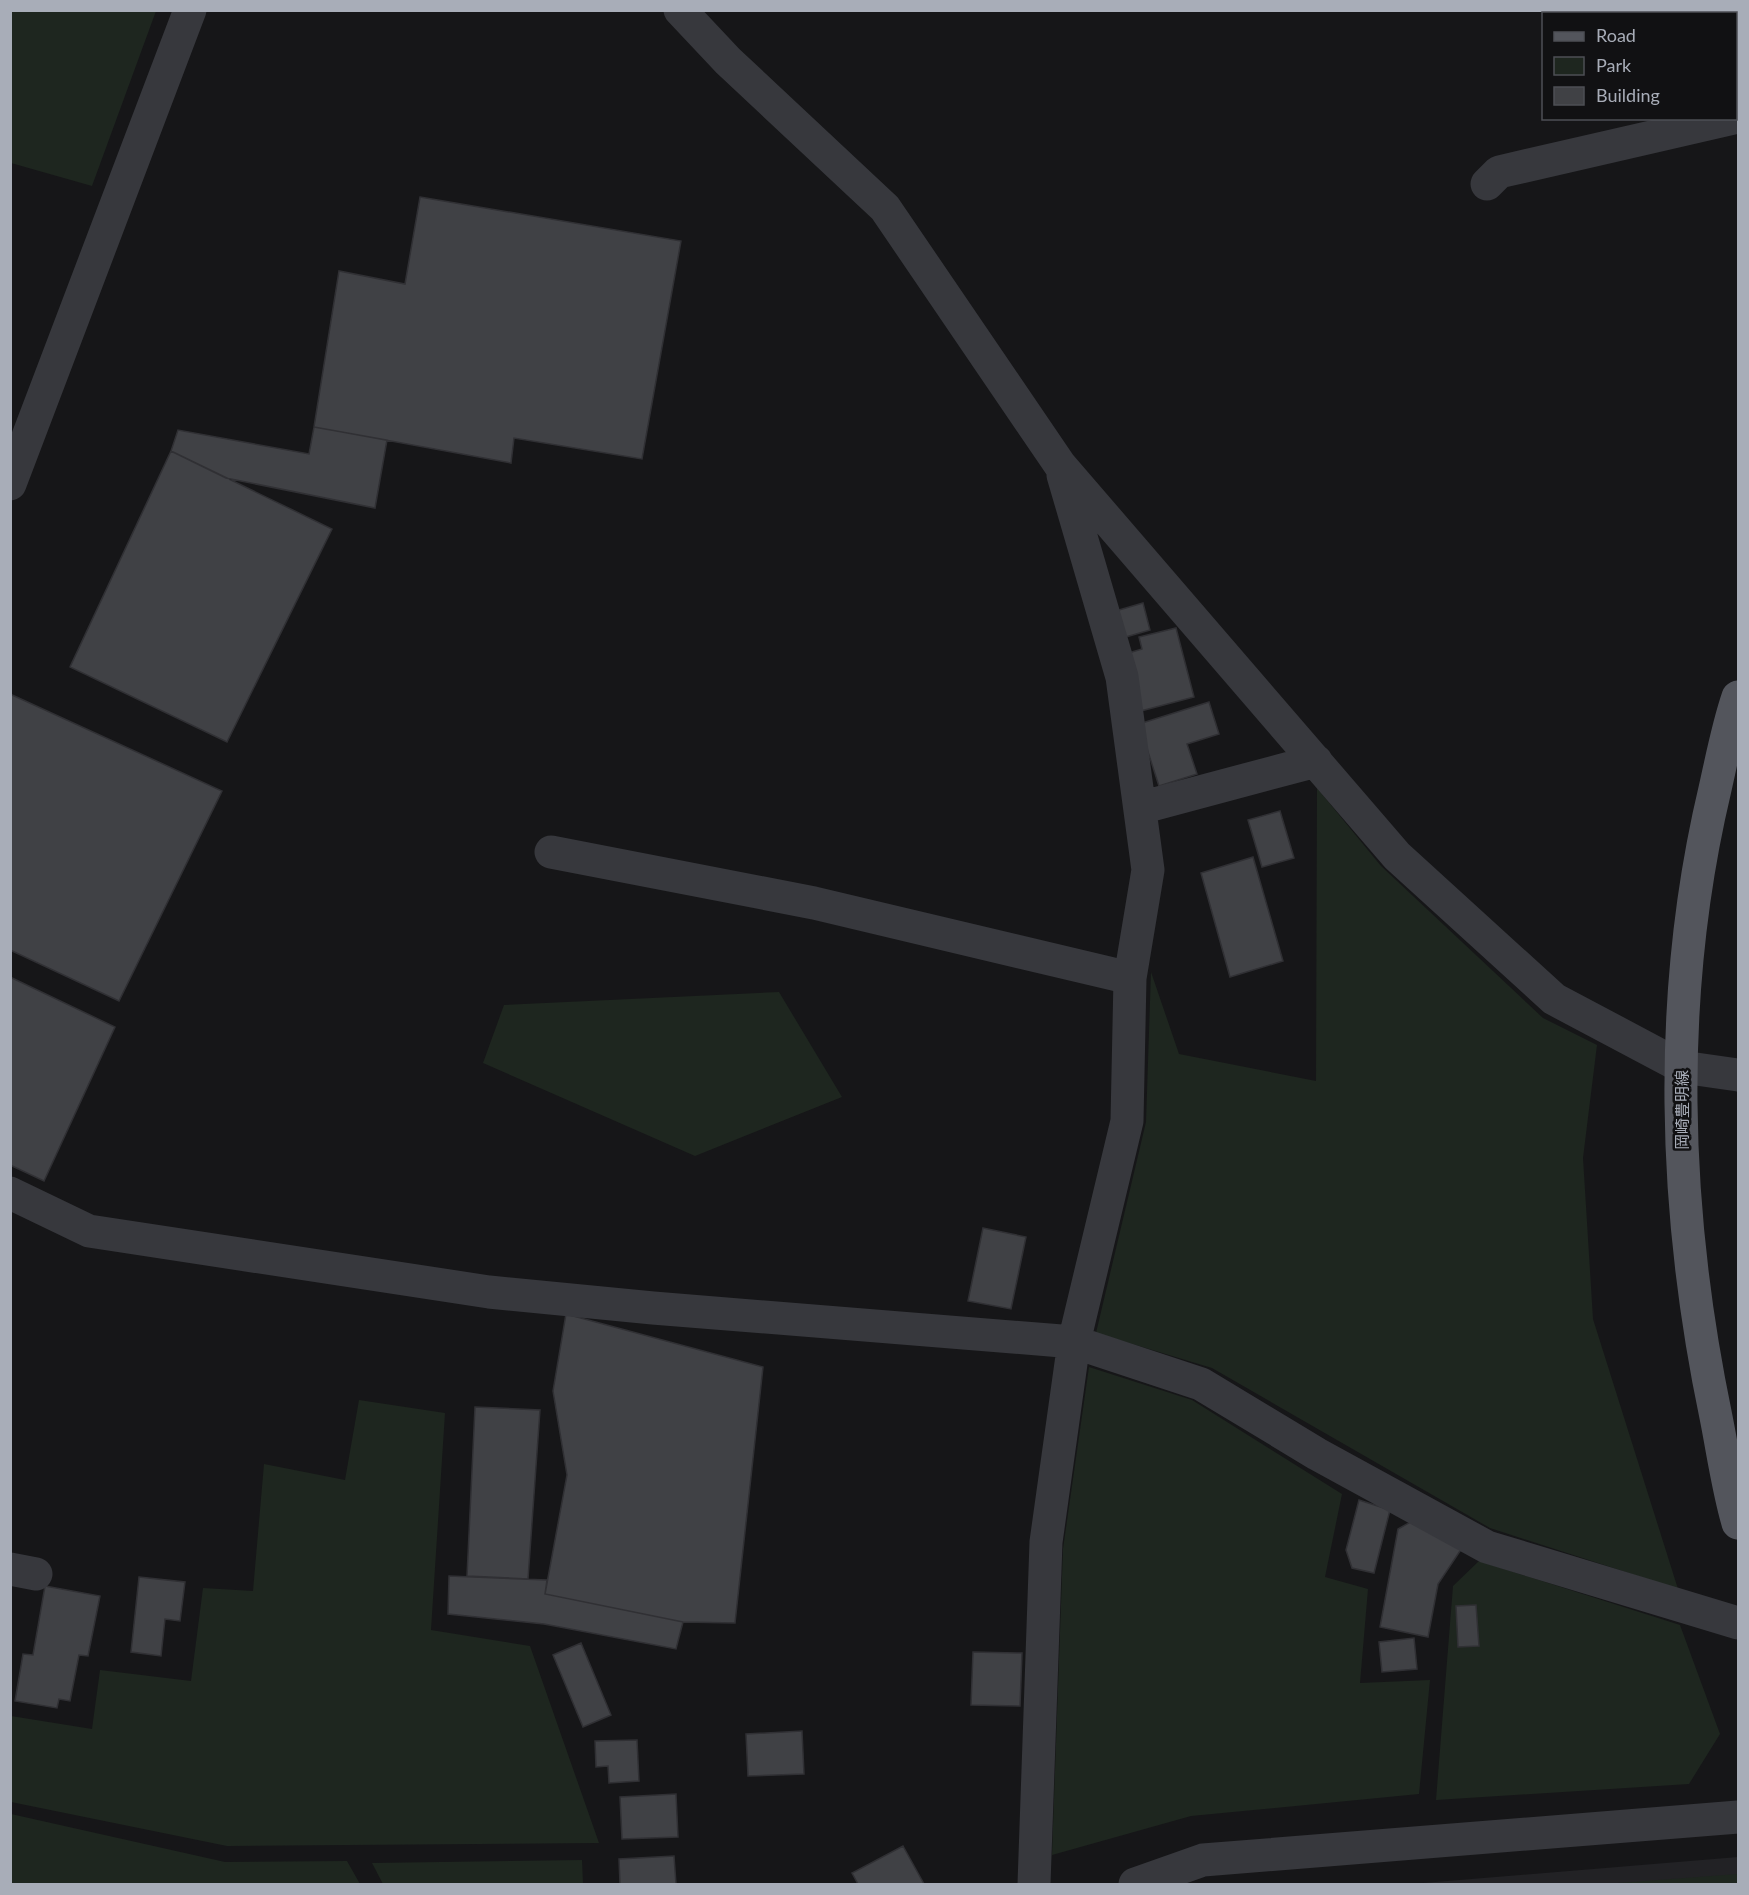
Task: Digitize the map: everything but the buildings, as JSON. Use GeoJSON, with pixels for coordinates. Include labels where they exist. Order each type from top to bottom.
{"type":"FeatureCollection","features":[{"type":"Feature","properties":{"kind":"main road","name":"岡崎豊明線"},"geometry":{"type":"LineString","coordinates":[[1738,697],[1695,879],[1686,951],[1682,1067],[1682,1145],[1687,1244],[1704,1360],[1738,1523]]}},
{"type":"Feature","properties":{"kind":"street"},"geometry":{"type":"LineString","coordinates":[[10,484],[190,10]]}},
{"type":"Feature","properties":{"kind":"street"},"geometry":{"type":"LineString","coordinates":[[680,10],[728,61],[885,208],[1060,465],[1397,856],[1554,999],[1682,1067],[1738,1075]]}},
{"type":"Feature","properties":{"kind":"street"},"geometry":{"type":"LineString","coordinates":[[1487,184],[1499,172],[1727,120]]}},
{"type":"Feature","properties":{"kind":"street"},"geometry":{"type":"LineString","coordinates":[[1034,1884],[1046,1542],[1074,1342],[1127,1121],[1130,978],[1148,870],[1122,677],[1060,465]]}},
{"type":"Feature","properties":{"kind":"street"},"geometry":{"type":"LineString","coordinates":[[1140,808],[1316,761]]}},
{"type":"Feature","properties":{"kind":"street"},"geometry":{"type":"LineString","coordinates":[[551,852],[814,903],[1130,978]]}},
{"type":"Feature","properties":{"kind":"street"},"geometry":{"type":"LineString","coordinates":[[10,1193],[89,1231],[489,1292],[653,1308],[1074,1342],[1201,1384],[1317,1454],[1488,1547],[1738,1623]]}},
{"type":"Feature","properties":{"kind":"street"},"geometry":{"type":"LineString","coordinates":[[1135,1884],[1203,1860],[1738,1817]]}},
{"type":"Feature","properties":{"kind":"shaded area"},"geometry":{"type":"Polygon","coordinates":[[[1738,1857],[1738,1884],[1411,1884],[1738,1857]]]}},
{"type":"Feature","properties":{"kind":"green space"},"geometry":{"type":"Polygon","coordinates":[[[10,11],[156,11],[92,186],[11,163],[10,11]]]}},
{"type":"Feature","properties":{"kind":"green space"},"geometry":{"type":"Polygon","coordinates":[[[1317,788],[1381,866],[1543,1018],[1597,1045],[1583,1158],[1593,1319],[1678,1589],[1490,1528],[1212,1368],[1096,1333],[1146,1122],[1151,972],[1179,1054],[1316,1081],[1317,788]]]}},
{"type":"Feature","properties":{"kind":"green space"},"geometry":{"type":"Polygon","coordinates":[[[779,992],[842,1097],[695,1156],[483,1063],[504,1005],[779,992]]]}},
{"type":"Feature","properties":{"kind":"green space"},"geometry":{"type":"Polygon","coordinates":[[[1089,1367],[1192,1400],[1342,1494],[1325,1577],[1368,1589],[1360,1683],[1430,1680],[1419,1794],[1191,1816],[1052,1855],[1063,1549],[1089,1367]]]}},
{"type":"Feature","properties":{"kind":"green space"},"geometry":{"type":"Polygon","coordinates":[[[359,1400],[445,1413],[431,1630],[530,1646],[599,1843],[227,1846],[11,1802],[11,1716],[92,1729],[100,1670],[191,1681],[203,1588],[253,1591],[264,1464],[345,1480],[359,1400]]]}},
{"type":"Feature","properties":{"kind":"green space"},"geometry":{"type":"Polygon","coordinates":[[[1479,1561],[1680,1625],[1720,1734],[1689,1784],[1436,1800],[1453,1586],[1479,1561]]]}},
{"type":"Feature","properties":{"kind":"green space"},"geometry":{"type":"Polygon","coordinates":[[[11,1814],[225,1862],[347,1861],[360,1884],[11,1884],[11,1814]]]}},
{"type":"Feature","properties":{"kind":"green space"},"geometry":{"type":"Polygon","coordinates":[[[582,1860],[583,1884],[383,1884],[372,1863],[582,1860]]]}},
{"type":"Feature","properties":{"kind":"green space"},"geometry":{"type":"Polygon","coordinates":[[[1738,1874],[1738,1884],[1605,1884],[1738,1874]]]}}]}
